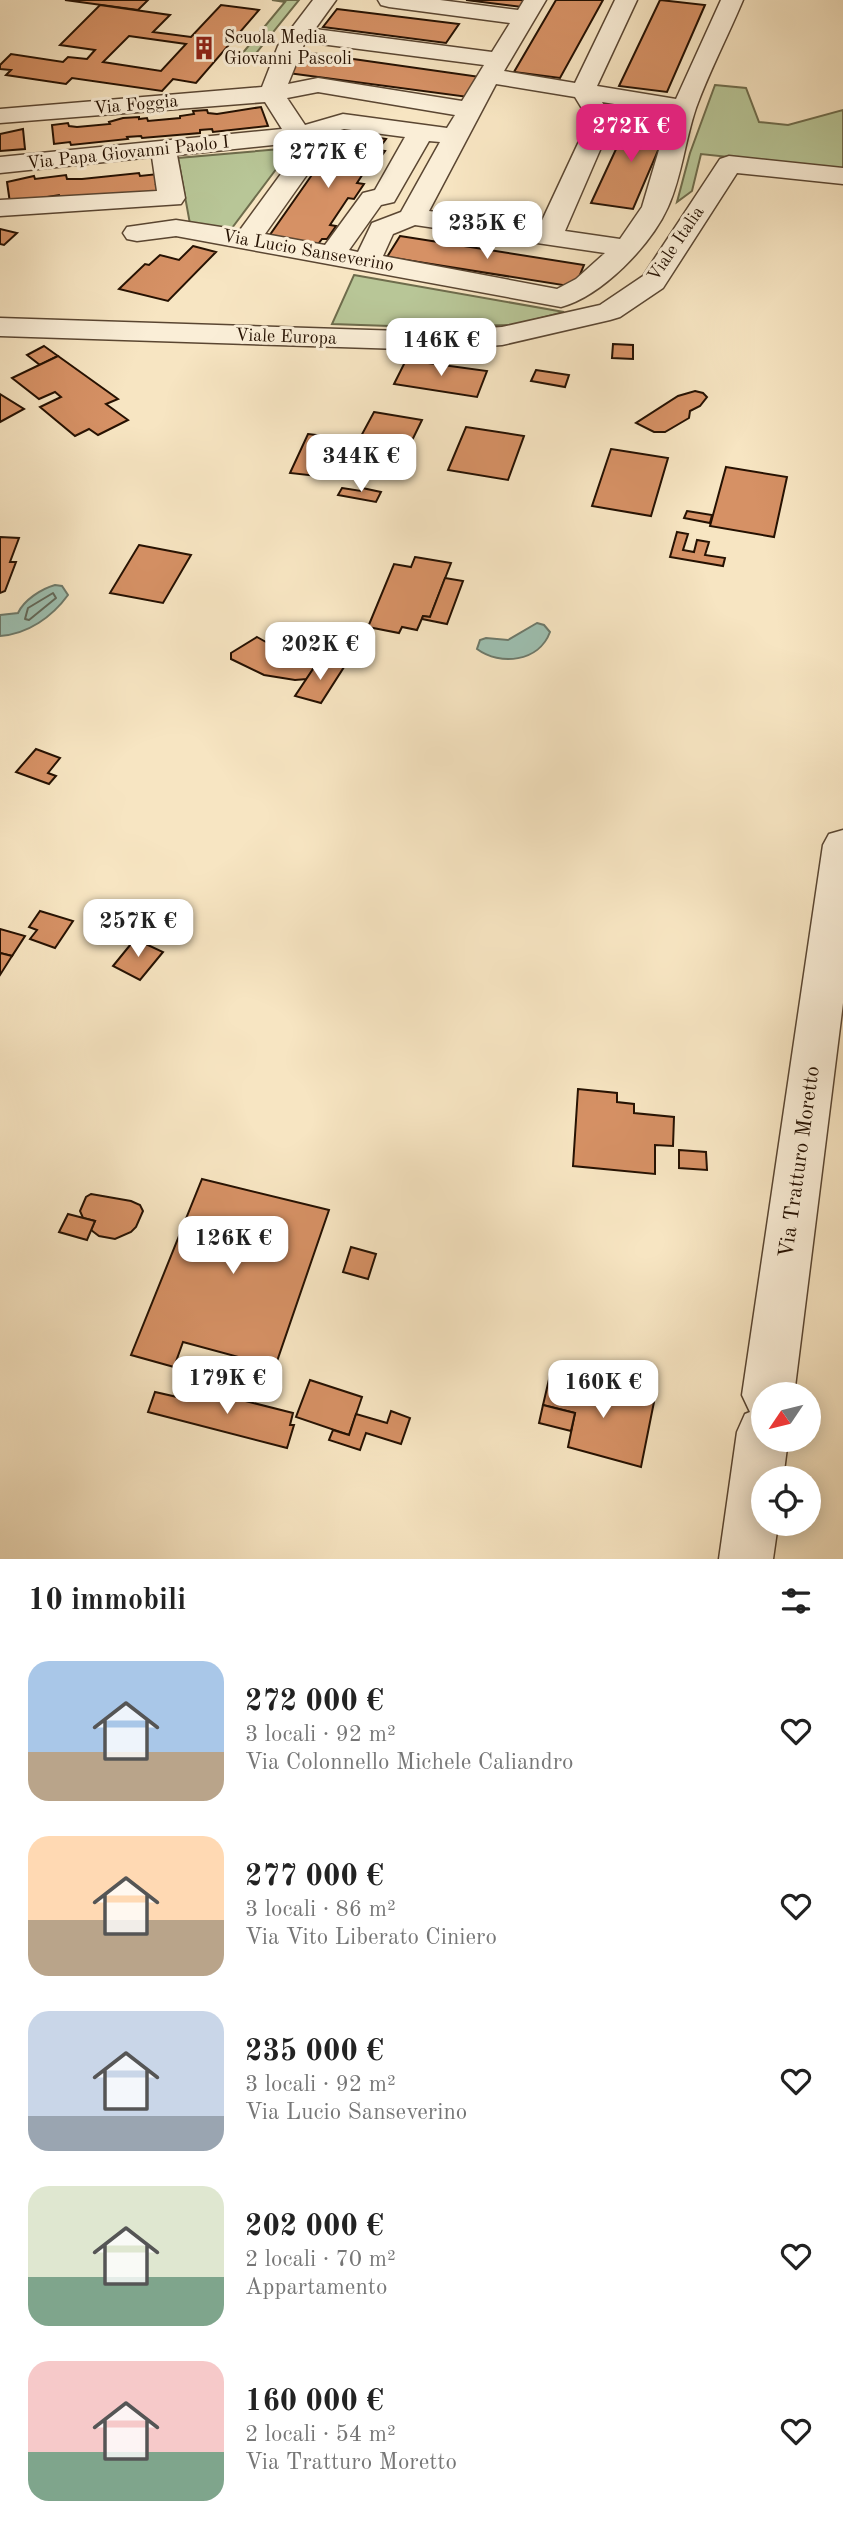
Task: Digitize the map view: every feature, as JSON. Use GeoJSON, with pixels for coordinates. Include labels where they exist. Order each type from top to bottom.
{"type":"FeatureCollection","features":[{"type":"Feature","properties":{"kind":"street"},"geometry":{"type":"LineString","coordinates":[[248,239],[310,152],[298,135],[276,83],[290,46],[325,0]]}},
{"type":"Feature","properties":{"kind":"street"},"geometry":{"type":"LineString","coordinates":[[388,0],[530,9],[470,110],[412,217]]}},
{"type":"Feature","properties":{"kind":"street"},"geometry":{"type":"LineString","coordinates":[[583,91],[626,0]]}},
{"type":"Feature","properties":{"kind":"street"},"geometry":{"type":"LineString","coordinates":[[367,262],[382,229],[412,217],[627,248],[655,207],[684,108],[732,0]]}},
{"type":"Feature","properties":{"kind":"street"},"geometry":{"type":"LineString","coordinates":[[299,34],[494,68],[583,91],[684,108]]}},
{"type":"Feature","properties":{"kind":"street","name":"Via Foggia"},"geometry":{"type":"LineString","coordinates":[[0,117],[276,83],[318,85],[470,110]]}},
{"type":"Feature","properties":{"kind":"street"},"geometry":{"type":"LineString","coordinates":[[549,235],[601,120],[583,91]]}},
{"type":"Feature","properties":{"kind":"street","name":"Via Papa Giovanni Paolo I"},"geometry":{"type":"LineString","coordinates":[[0,165],[298,135],[343,121],[455,137]]}},
{"type":"Feature","properties":{"kind":"street"},"geometry":{"type":"LineString","coordinates":[[332,255],[372,199],[385,195],[421,131]]}},
{"type":"Feature","properties":{"kind":"street"},"geometry":{"type":"LineString","coordinates":[[0,208],[172,198],[163,150]]}},
{"type":"Feature","properties":{"kind":"street","name":"Viale Italia"},"geometry":{"type":"LineString","coordinates":[[610,311],[653,282],[729,164],[843,176]]}},
{"type":"Feature","properties":{"kind":"street"},"geometry":{"type":"LineString","coordinates":[[655,207],[697,213]]}},
{"type":"Feature","properties":{"kind":"street","name":"Via Lucio Sanseverino"},"geometry":{"type":"LineString","coordinates":[[138,233],[176,228],[248,239],[561,298],[586,285],[627,248]]}},
{"type":"Feature","properties":{"kind":"street","name":"Viale Europa"},"geometry":{"type":"LineString","coordinates":[[0,327],[433,341],[502,336],[610,311]]}},
{"type":"Feature","properties":{"kind":"street","name":"Via Tratturo Moretto"},"geometry":{"type":"LineString","coordinates":[[770,1382],[843,845]]}},
{"type":"Feature","properties":{"kind":"street"},"geometry":{"type":"LineString","coordinates":[[746,1559],[760,1452]]}},
{"type":"Feature","properties":{"kind":"green space"},"geometry":{"type":"Polygon","coordinates":[[[272,0],[299,0],[253,57],[241,55],[285,2],[272,0]]]}},
{"type":"Feature","properties":{"kind":"green space"},"geometry":{"type":"Polygon","coordinates":[[[715,85],[746,88],[759,122],[788,125],[843,110],[843,169],[701,154],[692,191],[677,202],[690,153],[715,85]]]}},
{"type":"Feature","properties":{"kind":"green space"},"geometry":{"type":"Polygon","coordinates":[[[292,148],[229,232],[190,224],[178,158],[292,148]]]}},
{"type":"Feature","properties":{"kind":"green space"},"geometry":{"type":"Polygon","coordinates":[[[354,275],[564,312],[514,325],[419,327],[332,324],[354,275]]]}},
{"type":"Feature","properties":{"kind":"water"},"geometry":{"type":"Polygon","coordinates":[[[55,585],[62,586],[68,595],[55,610],[30,628],[0,636],[0,615],[18,613],[33,596],[55,585]]]}},
{"type":"Feature","properties":{"kind":"water"},"geometry":{"type":"Polygon","coordinates":[[[537,623],[544,625],[550,632],[545,642],[528,655],[497,658],[477,649],[480,640],[508,640],[537,623]]]}},
{"type":"Feature","properties":{"kind":"building"},"geometry":{"type":"Polygon","coordinates":[[[65,0],[148,0],[138,10],[65,0]]]}},
{"type":"Feature","properties":{"kind":"building"},"geometry":{"type":"Polygon","coordinates":[[[466,0],[527,0],[522,7],[466,0]]]}},
{"type":"Feature","properties":{"kind":"building"},"geometry":{"type":"Polygon","coordinates":[[[556,0],[603,0],[560,78],[514,72],[556,0]]]}},
{"type":"Feature","properties":{"kind":"building"},"geometry":{"type":"Polygon","coordinates":[[[660,0],[705,5],[667,92],[619,86],[660,0]]]}},
{"type":"Feature","properties":{"kind":"building","name":"Scuola Media Giovanni Pascoli"},"geometry":{"type":"Polygon","coordinates":[[[100,5],[170,15],[153,32],[191,37],[221,5],[259,10],[196,83],[173,79],[162,91],[72,78],[66,84],[6,75],[11,70],[0,69],[0,65],[11,54],[63,62],[68,57],[87,59],[95,50],[60,45],[100,5]],[[129,36],[103,62],[161,71],[186,44],[129,36]]]}},
{"type":"Feature","properties":{"kind":"building"},"geometry":{"type":"Polygon","coordinates":[[[337,9],[459,24],[446,43],[323,27],[337,9]]]}},
{"type":"Feature","properties":{"kind":"building"},"geometry":{"type":"Polygon","coordinates":[[[304,52],[480,77],[468,97],[288,73],[304,52]]]}},
{"type":"Feature","properties":{"kind":"building"},"geometry":{"type":"Polygon","coordinates":[[[261,107],[268,126],[213,132],[212,129],[200,130],[200,133],[142,138],[127,137],[128,139],[71,145],[70,142],[54,144],[52,125],[68,123],[69,126],[77,127],[110,124],[109,122],[123,118],[139,117],[147,118],[148,121],[180,118],[194,114],[193,111],[207,110],[208,113],[217,114],[261,107]]]}},
{"type":"Feature","properties":{"kind":"building"},"geometry":{"type":"Polygon","coordinates":[[[630,119],[669,125],[633,209],[591,203],[630,119]]]}},
{"type":"Feature","properties":{"kind":"building"},"geometry":{"type":"Polygon","coordinates":[[[23,129],[25,149],[0,151],[0,134],[23,129]]]}},
{"type":"Feature","properties":{"kind":"building"},"geometry":{"type":"Polygon","coordinates":[[[342,132],[386,139],[378,150],[385,151],[376,164],[370,163],[357,183],[364,184],[354,199],[348,198],[330,225],[336,226],[327,239],[322,239],[316,247],[267,239],[342,132]]]}},
{"type":"Feature","properties":{"kind":"building"},"geometry":{"type":"Polygon","coordinates":[[[139,173],[140,176],[158,174],[161,185],[156,185],[159,196],[60,198],[59,195],[10,203],[7,182],[34,176],[35,179],[66,175],[67,179],[82,179],[139,173]]]}},
{"type":"Feature","properties":{"kind":"building"},"geometry":{"type":"Polygon","coordinates":[[[0,229],[17,233],[4,245],[0,244],[0,229]]]}},
{"type":"Feature","properties":{"kind":"building"},"geometry":{"type":"Polygon","coordinates":[[[400,236],[584,265],[575,287],[387,257],[400,236]]]}},
{"type":"Feature","properties":{"kind":"building"},"geometry":{"type":"Polygon","coordinates":[[[193,246],[216,252],[168,301],[119,289],[145,264],[149,265],[160,255],[179,260],[193,246]]]}},
{"type":"Feature","properties":{"kind":"building"},"geometry":{"type":"Polygon","coordinates":[[[613,344],[633,345],[633,359],[612,358],[613,344]]]}},
{"type":"Feature","properties":{"kind":"building"},"geometry":{"type":"Polygon","coordinates":[[[44,346],[58,356],[40,365],[27,355],[44,346]]]}},
{"type":"Feature","properties":{"kind":"building"},"geometry":{"type":"Polygon","coordinates":[[[58,356],[118,399],[106,404],[128,420],[98,435],[89,429],[75,436],[40,407],[61,397],[55,392],[39,399],[12,378],[58,356]]]}},
{"type":"Feature","properties":{"kind":"building"},"geometry":{"type":"Polygon","coordinates":[[[406,360],[487,371],[477,397],[394,384],[406,360]]]}},
{"type":"Feature","properties":{"kind":"building"},"geometry":{"type":"Polygon","coordinates":[[[536,370],[569,375],[565,387],[531,381],[536,370]]]}},
{"type":"Feature","properties":{"kind":"building"},"geometry":{"type":"Polygon","coordinates":[[[695,391],[707,397],[700,406],[690,411],[689,418],[665,432],[654,432],[636,423],[678,396],[695,391]]]}},
{"type":"Feature","properties":{"kind":"building"},"geometry":{"type":"Polygon","coordinates":[[[0,394],[24,409],[0,422],[0,394]]]}},
{"type":"Feature","properties":{"kind":"building"},"geometry":{"type":"Polygon","coordinates":[[[374,412],[422,420],[401,463],[353,451],[374,412]]]}},
{"type":"Feature","properties":{"kind":"building"},"geometry":{"type":"Polygon","coordinates":[[[466,427],[524,436],[508,480],[448,470],[466,427]]]}},
{"type":"Feature","properties":{"kind":"building"},"geometry":{"type":"Polygon","coordinates":[[[308,434],[334,437],[317,476],[290,473],[308,434]]]}},
{"type":"Feature","properties":{"kind":"building"},"geometry":{"type":"Polygon","coordinates":[[[611,449],[668,458],[651,516],[592,506],[611,449]]]}},
{"type":"Feature","properties":{"kind":"building"},"geometry":{"type":"Polygon","coordinates":[[[726,467],[787,477],[774,537],[710,526],[726,467]]]}},
{"type":"Feature","properties":{"kind":"building"},"geometry":{"type":"Polygon","coordinates":[[[342,488],[381,492],[376,502],[338,495],[342,488]]]}},
{"type":"Feature","properties":{"kind":"building"},"geometry":{"type":"Polygon","coordinates":[[[687,511],[712,515],[710,523],[684,518],[687,511]]]}},
{"type":"Feature","properties":{"kind":"building"},"geometry":{"type":"Polygon","coordinates":[[[677,532],[688,534],[683,550],[694,552],[697,540],[709,542],[705,555],[725,558],[723,566],[670,557],[677,532]]]}},
{"type":"Feature","properties":{"kind":"building"},"geometry":{"type":"Polygon","coordinates":[[[0,537],[19,538],[10,562],[16,562],[5,591],[0,593],[0,537]]]}},
{"type":"Feature","properties":{"kind":"building"},"geometry":{"type":"Polygon","coordinates":[[[139,545],[191,555],[163,603],[110,593],[139,545]]]}},
{"type":"Feature","properties":{"kind":"building"},"geometry":{"type":"Polygon","coordinates":[[[415,557],[451,563],[430,617],[423,616],[417,630],[402,627],[399,633],[368,627],[394,564],[411,567],[415,557]]]}},
{"type":"Feature","properties":{"kind":"building"},"geometry":{"type":"Polygon","coordinates":[[[445,578],[463,581],[447,624],[422,619],[423,616],[430,617],[445,578]]]}},
{"type":"Feature","properties":{"kind":"building"},"geometry":{"type":"Polygon","coordinates":[[[257,637],[284,652],[319,660],[307,679],[295,680],[264,675],[231,659],[231,653],[257,637]]]}},
{"type":"Feature","properties":{"kind":"building"},"geometry":{"type":"Polygon","coordinates":[[[313,637],[348,642],[344,654],[308,648],[313,637]]]}},
{"type":"Feature","properties":{"kind":"building"},"geometry":{"type":"Polygon","coordinates":[[[319,660],[344,667],[321,703],[295,696],[319,660]]]}},
{"type":"Feature","properties":{"kind":"building"},"geometry":{"type":"Polygon","coordinates":[[[36,749],[60,758],[48,773],[56,776],[49,784],[16,772],[36,749]]]}},
{"type":"Feature","properties":{"kind":"building"},"geometry":{"type":"Polygon","coordinates":[[[40,911],[73,921],[55,948],[30,939],[37,930],[29,927],[40,911]]]}},
{"type":"Feature","properties":{"kind":"building"},"geometry":{"type":"Polygon","coordinates":[[[0,929],[25,936],[12,956],[0,953],[0,929]]]}},
{"type":"Feature","properties":{"kind":"building"},"geometry":{"type":"Polygon","coordinates":[[[135,939],[163,952],[140,980],[113,966],[135,939]]]}},
{"type":"Feature","properties":{"kind":"building"},"geometry":{"type":"Polygon","coordinates":[[[0,953],[12,956],[0,975],[0,953]]]}},
{"type":"Feature","properties":{"kind":"building"},"geometry":{"type":"Polygon","coordinates":[[[578,1089],[617,1093],[617,1102],[634,1104],[634,1113],[674,1117],[673,1146],[655,1145],[655,1174],[573,1166],[578,1089]]]}},
{"type":"Feature","properties":{"kind":"building"},"geometry":{"type":"Polygon","coordinates":[[[679,1150],[706,1152],[707,1170],[679,1168],[679,1150]]]}},
{"type":"Feature","properties":{"kind":"building"},"geometry":{"type":"Polygon","coordinates":[[[202,1179],[329,1210],[275,1367],[183,1342],[174,1367],[131,1355],[202,1179]]]}},
{"type":"Feature","properties":{"kind":"building"},"geometry":{"type":"Polygon","coordinates":[[[91,1194],[140,1205],[143,1211],[136,1227],[115,1239],[99,1236],[91,1230],[95,1221],[83,1218],[80,1211],[86,1197],[91,1194]]]}},
{"type":"Feature","properties":{"kind":"building"},"geometry":{"type":"Polygon","coordinates":[[[68,1214],[95,1221],[87,1240],[59,1232],[68,1214]]]}},
{"type":"Feature","properties":{"kind":"building"},"geometry":{"type":"Polygon","coordinates":[[[351,1247],[376,1254],[368,1279],[343,1272],[351,1247]]]}},
{"type":"Feature","properties":{"kind":"building"},"geometry":{"type":"Polygon","coordinates":[[[550,1375],[654,1402],[641,1467],[568,1447],[575,1413],[543,1405],[550,1375]]]}},
{"type":"Feature","properties":{"kind":"building"},"geometry":{"type":"Polygon","coordinates":[[[310,1380],[362,1397],[349,1435],[296,1417],[310,1380]]]}},
{"type":"Feature","properties":{"kind":"building"},"geometry":{"type":"Polygon","coordinates":[[[190,1387],[293,1413],[290,1425],[294,1425],[287,1448],[148,1412],[155,1392],[186,1399],[190,1387]]]}},
{"type":"Feature","properties":{"kind":"building"},"geometry":{"type":"Polygon","coordinates":[[[543,1405],[575,1413],[571,1431],[539,1423],[543,1405]]]}},
{"type":"Feature","properties":{"kind":"building"},"geometry":{"type":"Polygon","coordinates":[[[391,1411],[410,1418],[401,1444],[366,1433],[360,1450],[329,1440],[333,1430],[349,1435],[356,1414],[387,1423],[391,1411]]]}},
{"type":"Feature","properties":{"kind":"place","name":"Scuola Media Giovanni Pascoli"},"geometry":{"type":"Point","coordinates":[204,48]}}]}
